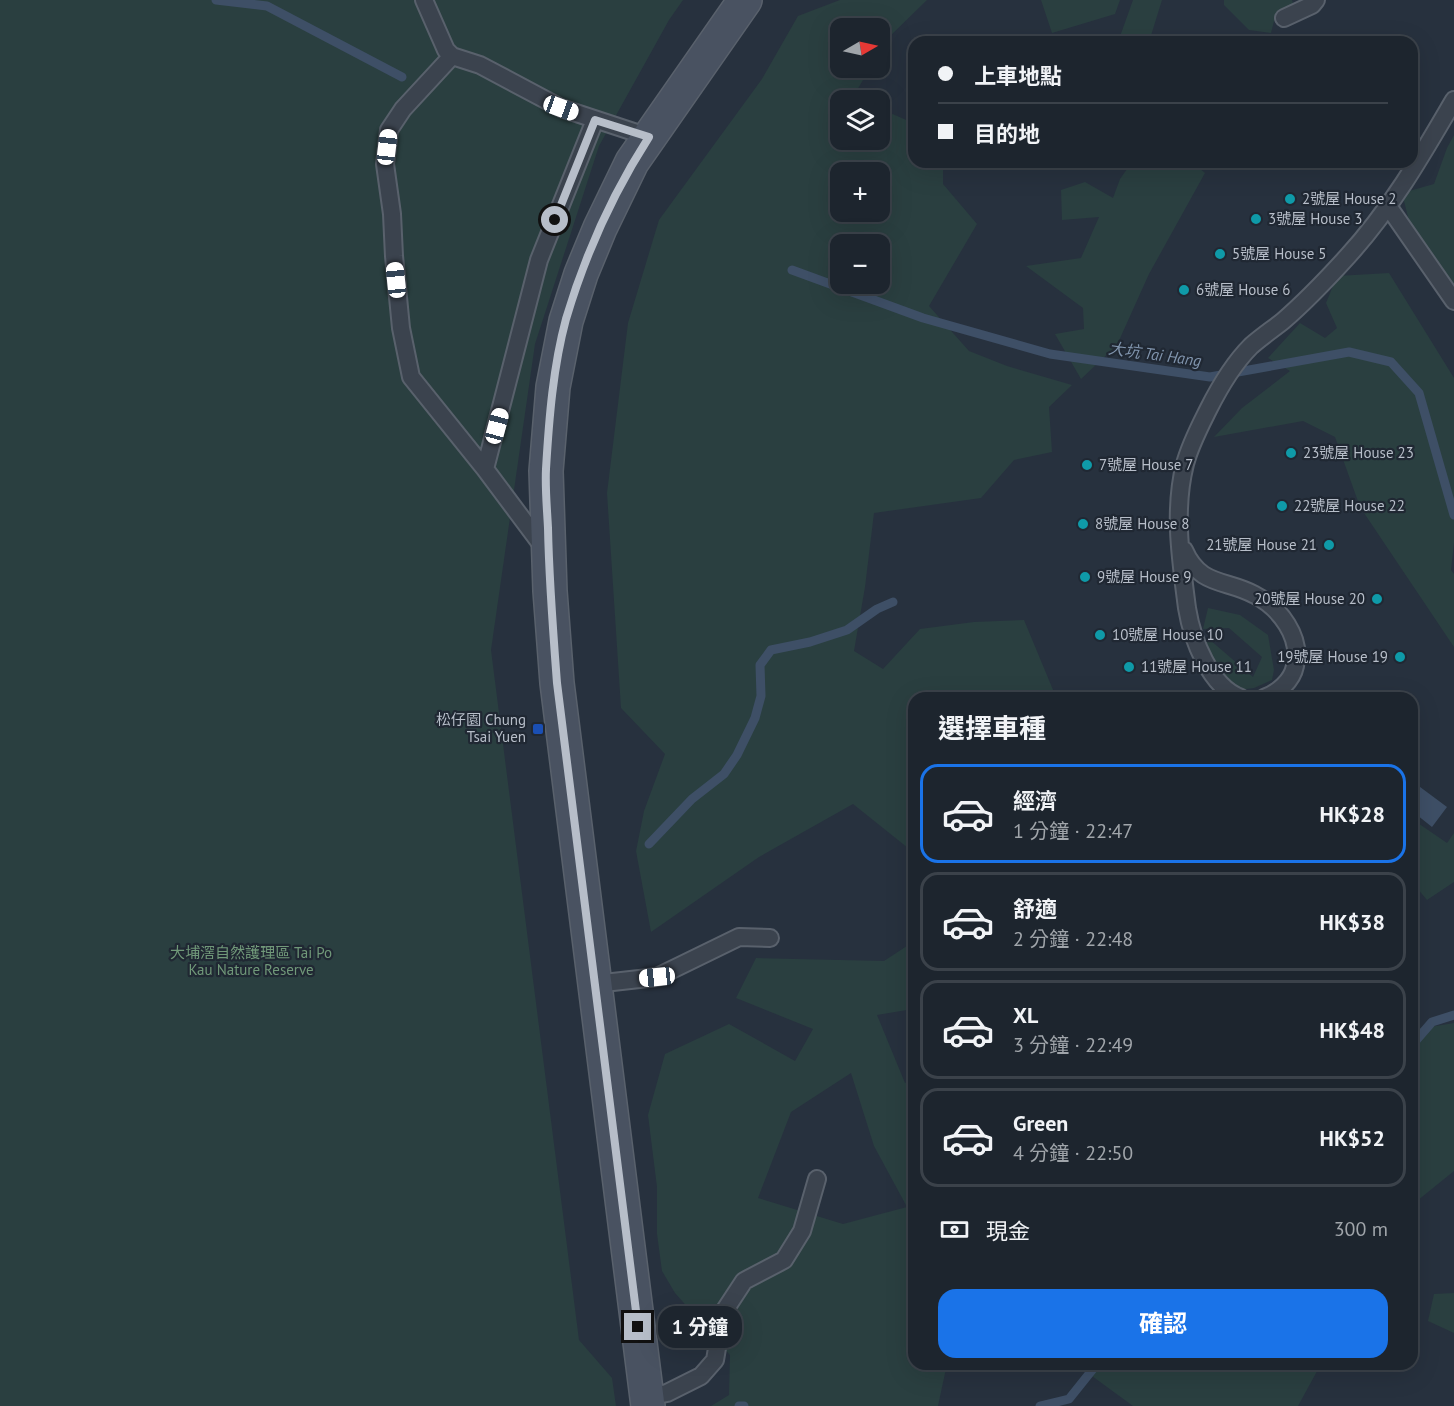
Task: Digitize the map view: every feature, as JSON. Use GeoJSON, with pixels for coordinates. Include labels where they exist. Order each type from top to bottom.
{"type":"FeatureCollection","features":[{"type":"Feature","properties":{"kind":"main road"},"geometry":{"type":"LineString","coordinates":[[647,1402],[557,683],[546,471],[553,387],[566,321],[581,274],[600,228],[632,162],[745,0]]}},
{"type":"Feature","properties":{"kind":"lane"},"geometry":{"type":"LineString","coordinates":[[424,0],[446,50],[452,56],[480,65],[561,108],[649,137]]}},
{"type":"Feature","properties":{"kind":"lane"},"geometry":{"type":"LineString","coordinates":[[1284,18],[1312,5],[1316,0]]}},
{"type":"Feature","properties":{"kind":"lane"},"geometry":{"type":"LineString","coordinates":[[452,56],[404,109],[389,130],[386,164],[393,214],[394,256],[401,328],[411,376],[549,554]]}},
{"type":"Feature","properties":{"kind":"lane"},"geometry":{"type":"LineString","coordinates":[[1418,164],[1454,100]]}},
{"type":"Feature","properties":{"kind":"lane"},"geometry":{"type":"LineString","coordinates":[[485,469],[539,260],[595,120]]}},
{"type":"Feature","properties":{"kind":"lane"},"geometry":{"type":"LineString","coordinates":[[1229,692],[1215,677],[1203,658],[1189,622],[1179,508],[1185,464],[1194,438],[1226,379],[1251,346],[1313,293],[1349,255],[1416,168]]}},
{"type":"Feature","properties":{"kind":"lane"},"geometry":{"type":"LineString","coordinates":[[1388,206],[1454,300]]}},
{"type":"Feature","properties":{"kind":"lane"},"geometry":{"type":"LineString","coordinates":[[1181,543],[1187,558],[1197,570],[1211,580],[1255,595],[1280,615],[1290,630],[1296,642],[1295,670],[1278,692]]}},
{"type":"Feature","properties":{"kind":"lane"},"geometry":{"type":"LineString","coordinates":[[595,984],[657,977],[739,937],[770,938]]}},
{"type":"Feature","properties":{"kind":"lane"},"geometry":{"type":"LineString","coordinates":[[647,1402],[701,1376],[715,1360],[723,1313],[744,1281],[784,1260],[802,1231],[817,1179]]}},
{"type":"Feature","properties":{"kind":"green space","name":"大埔滘自然護理區 Tai Po Kau Nature Reserve"},"geometry":{"type":"Polygon","coordinates":[[[0,0],[683,0],[669,20],[599,146],[535,344],[491,650],[579,1340],[612,1378],[616,1406],[0,1406],[0,0]]]}},
{"type":"Feature","properties":{"kind":"green space"},"geometry":{"type":"Polygon","coordinates":[[[840,0],[927,0],[890,36],[890,18],[830,18],[830,78],[864,78],[857,90],[830,90],[830,150],[890,150],[890,113],[908,121],[908,168],[943,168],[943,184],[977,224],[929,306],[969,351],[1007,366],[1072,385],[1049,407],[1052,452],[1014,460],[981,498],[874,513],[854,651],[883,669],[920,629],[974,622],[1024,620],[1054,692],[908,692],[908,848],[853,804],[759,857],[651,932],[636,851],[644,811],[665,754],[621,708],[607,493],[628,323],[659,220],[762,79],[798,16],[840,0]]]}},
{"type":"Feature","properties":{"kind":"green space"},"geometry":{"type":"Polygon","coordinates":[[[1041,0],[1120,0],[1115,14],[1052,33],[1041,0]]]}},
{"type":"Feature","properties":{"kind":"green space"},"geometry":{"type":"Polygon","coordinates":[[[1133,0],[1162,0],[1151,36],[1120,36],[1133,0]]]}},
{"type":"Feature","properties":{"kind":"green space"},"geometry":{"type":"Polygon","coordinates":[[[1224,0],[1292,0],[1293,3],[1274,21],[1271,33],[1249,30],[1224,5],[1224,0]]]}},
{"type":"Feature","properties":{"kind":"green space"},"geometry":{"type":"Polygon","coordinates":[[[1454,135],[1454,287],[1419,261],[1402,193],[1434,184],[1454,135]]]}},
{"type":"Feature","properties":{"kind":"green space"},"geometry":{"type":"Polygon","coordinates":[[[1128,168],[1199,168],[1205,173],[1149,274],[1117,345],[1081,379],[1055,334],[1084,329],[1083,308],[1026,266],[1081,258],[1099,217],[1062,220],[1061,190],[1085,182],[1113,198],[1120,179],[1128,168]]]}},
{"type":"Feature","properties":{"kind":"green space"},"geometry":{"type":"Polygon","coordinates":[[[1389,273],[1454,378],[1454,543],[1451,570],[1454,574],[1454,647],[1360,507],[1335,437],[1303,421],[1214,437],[1242,408],[1290,371],[1268,358],[1300,323],[1325,338],[1337,328],[1326,303],[1337,276],[1389,273]]]}},
{"type":"Feature","properties":{"kind":"green space"},"geometry":{"type":"Polygon","coordinates":[[[1208,608],[1240,615],[1268,635],[1274,670],[1272,680],[1254,688],[1223,692],[1191,654],[1209,639],[1253,677],[1262,657],[1229,628],[1203,629],[1208,608]]]}},
{"type":"Feature","properties":{"kind":"green space"},"geometry":{"type":"Polygon","coordinates":[[[1418,823],[1447,843],[1454,833],[1454,882],[1427,900],[1418,889],[1418,823]]]}},
{"type":"Feature","properties":{"kind":"green space"},"geometry":{"type":"Polygon","coordinates":[[[908,945],[908,1010],[877,1015],[905,1083],[908,1082],[908,1370],[946,1370],[938,1406],[711,1406],[729,1395],[730,1355],[675,1293],[662,1271],[657,1234],[657,1187],[648,1115],[665,1054],[729,1024],[795,1061],[813,1029],[736,998],[756,958],[884,961],[908,945]],[[851,1073],[791,1112],[758,1198],[843,1224],[907,1207],[874,1146],[851,1073]]]}},
{"type":"Feature","properties":{"kind":"green space"},"geometry":{"type":"Polygon","coordinates":[[[1454,1023],[1454,1171],[1418,1200],[1418,1029],[1454,1023]]]}},
{"type":"Feature","properties":{"kind":"green space"},"geometry":{"type":"Polygon","coordinates":[[[1454,1293],[1454,1333],[1428,1321],[1434,1294],[1454,1293]]]}},
{"type":"Feature","properties":{"kind":"green space"},"geometry":{"type":"Polygon","coordinates":[[[1084,1370],[1318,1370],[1298,1406],[1133,1406],[1084,1370]]]}},
{"type":"Feature","properties":{"kind":"water"},"geometry":{"type":"Polygon","coordinates":[[[1418,785],[1447,807],[1432,827],[1418,816],[1418,785]]]}},
{"type":"Feature","properties":{"kind":"waterway","name":"大坑 Tai Hang"},"geometry":{"type":"LineString","coordinates":[[216,0],[267,6],[402,77]]}},
{"type":"Feature","properties":{"kind":"waterway","name":"大坑 Tai Hang"},"geometry":{"type":"LineString","coordinates":[[792,270],[923,318],[1050,354],[1210,377],[1349,352],[1391,362],[1419,393],[1454,515]]}},
{"type":"Feature","properties":{"kind":"waterway"},"geometry":{"type":"LineString","coordinates":[[649,844],[692,799],[724,774],[737,755],[755,718],[761,696],[760,665],[771,650],[810,642],[847,630],[877,609],[893,602]]}},
{"type":"Feature","properties":{"kind":"waterway"},"geometry":{"type":"LineString","coordinates":[[1418,1038],[1432,1022],[1454,1015]]}},
{"type":"Feature","properties":{"kind":"waterway"},"geometry":{"type":"LineString","coordinates":[[1040,1406],[1069,1399],[1092,1370]]}},
{"type":"Feature","properties":{"kind":"waterway"},"geometry":{"type":"LineString","coordinates":[[739,1406],[744,1406]]}},
{"type":"Feature","properties":{"kind":"place","name":"2號屋 House 2"},"geometry":{"type":"Point","coordinates":[1290,199]}},
{"type":"Feature","properties":{"kind":"place","name":"3號屋 House 3"},"geometry":{"type":"Point","coordinates":[1256,219]}},
{"type":"Feature","properties":{"kind":"place","name":"5號屋 House 5"},"geometry":{"type":"Point","coordinates":[1220,254]}},
{"type":"Feature","properties":{"kind":"place","name":"6號屋 House 6"},"geometry":{"type":"Point","coordinates":[1184,290]}},
{"type":"Feature","properties":{"kind":"place","name":"23號屋 House 23"},"geometry":{"type":"Point","coordinates":[1291,453]}},
{"type":"Feature","properties":{"kind":"place","name":"7號屋 House 7"},"geometry":{"type":"Point","coordinates":[1087,465]}},
{"type":"Feature","properties":{"kind":"place","name":"22號屋 House 22"},"geometry":{"type":"Point","coordinates":[1282,506]}},
{"type":"Feature","properties":{"kind":"place","name":"8號屋 House 8"},"geometry":{"type":"Point","coordinates":[1083,524]}},
{"type":"Feature","properties":{"kind":"place","name":"21號屋 House 21"},"geometry":{"type":"Point","coordinates":[1329,545]}},
{"type":"Feature","properties":{"kind":"place","name":"9號屋 House 9"},"geometry":{"type":"Point","coordinates":[1085,577]}},
{"type":"Feature","properties":{"kind":"place","name":"20號屋 House 20"},"geometry":{"type":"Point","coordinates":[1377,599]}},
{"type":"Feature","properties":{"kind":"place","name":"10號屋 House 10"},"geometry":{"type":"Point","coordinates":[1100,635]}},
{"type":"Feature","properties":{"kind":"place","name":"19號屋 House 19"},"geometry":{"type":"Point","coordinates":[1400,657]}},
{"type":"Feature","properties":{"kind":"place","name":"11號屋 House 11"},"geometry":{"type":"Point","coordinates":[1129,667]}},
{"type":"Feature","properties":{"kind":"place","name":"松仔園 Chung Tsai Yuen"},"geometry":{"type":"Point","coordinates":[538,729]}},
{"type":"Feature","properties":{"kind":"route"},"geometry":{"type":"LineString","coordinates":[[555,220],[595,120],[649,137],[632,162],[600,228],[581,274],[566,321],[553,387],[546,471],[550,591],[557,683],[638,1327]]}}]}
